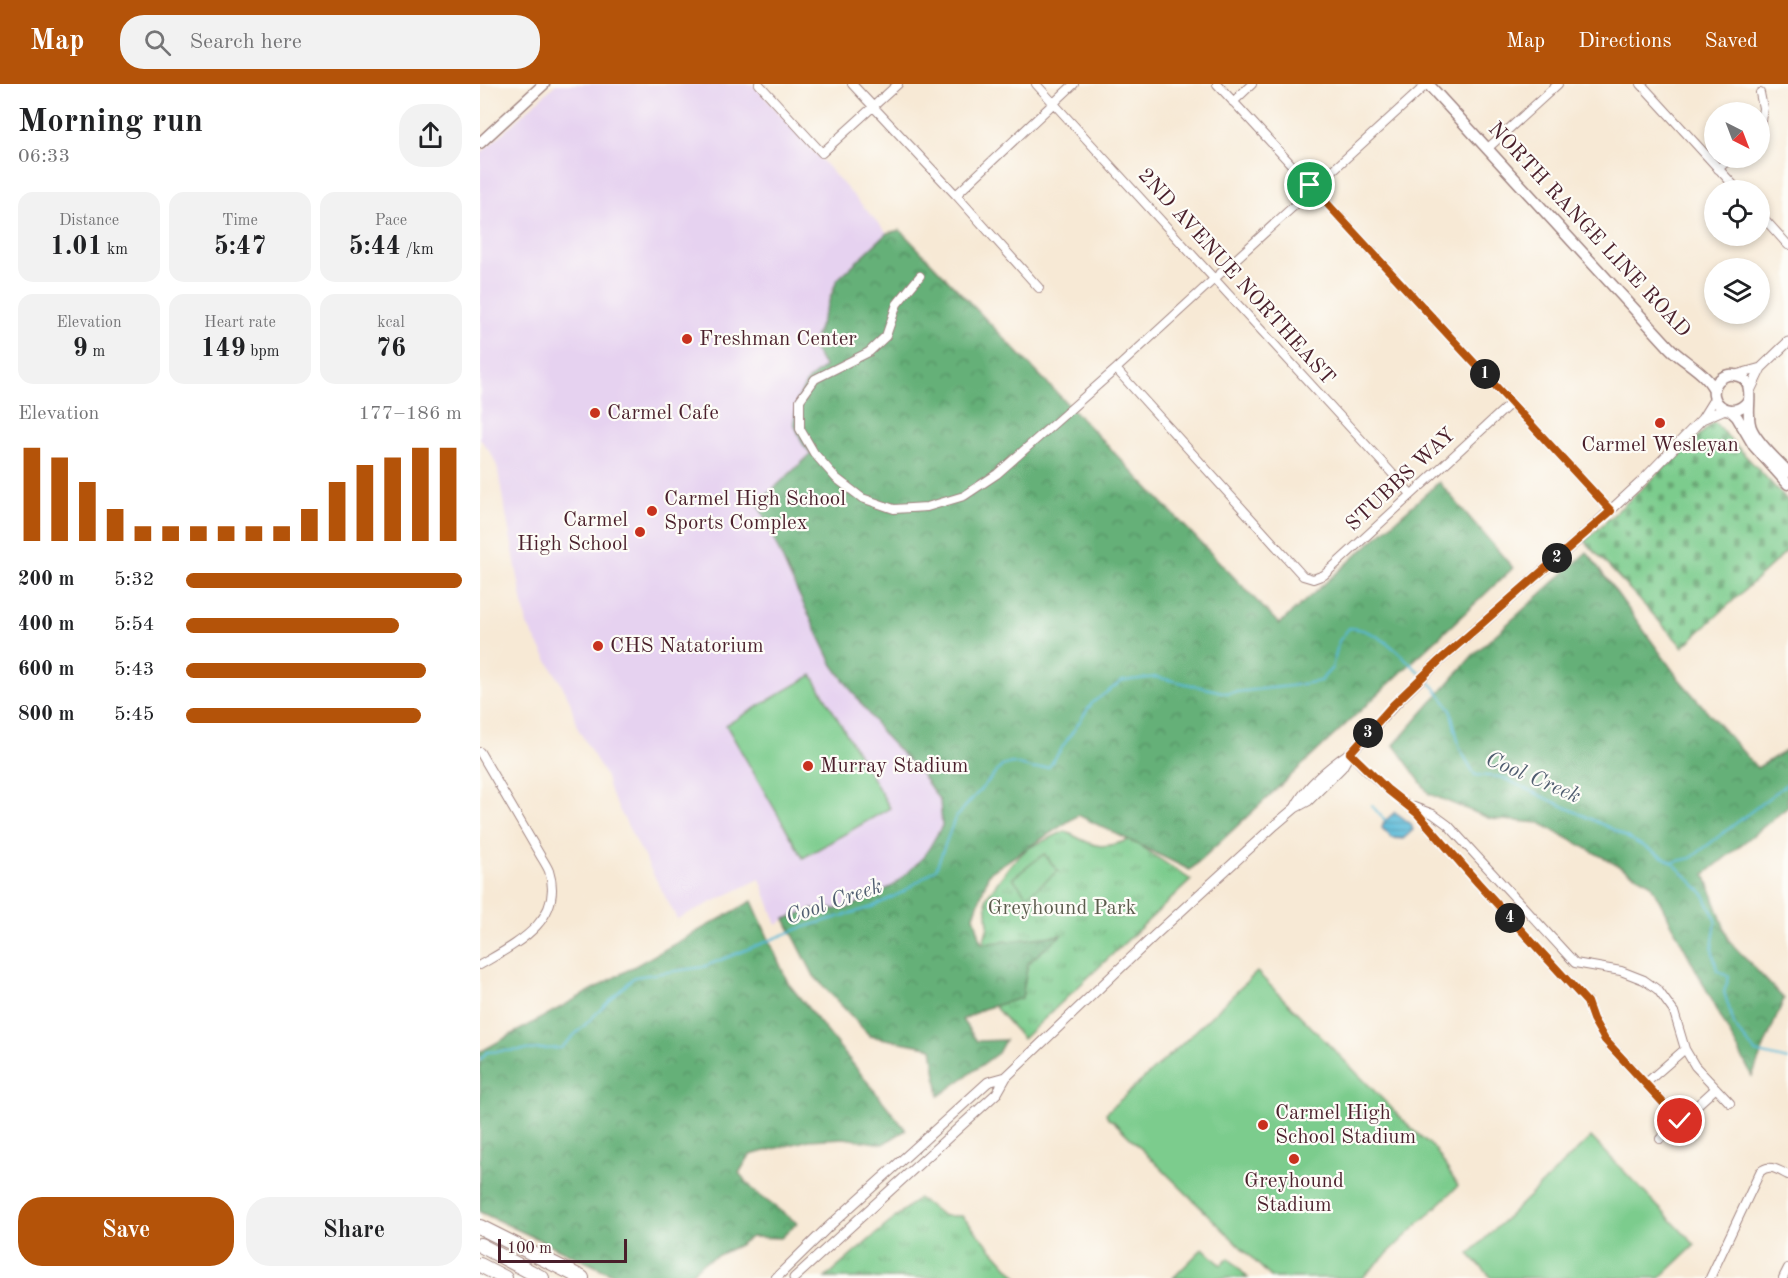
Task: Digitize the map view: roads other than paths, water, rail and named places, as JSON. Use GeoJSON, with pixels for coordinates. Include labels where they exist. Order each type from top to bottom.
{"type":"FeatureCollection","features":[{"type":"Feature","properties":{"kind":"highway"},"geometry":{"type":"LineString","coordinates":[[480,1227],[582,1278]]}},
{"type":"Feature","properties":{"kind":"highway"},"geometry":{"type":"LineString","coordinates":[[480,1245],[542,1278]]}},
{"type":"Feature","properties":{"kind":"highway"},"geometry":{"type":"LineString","coordinates":[[480,1265],[505,1278]]}},
{"type":"Feature","properties":{"kind":"main road"},"geometry":{"type":"LineString","coordinates":[[480,134],[534,84]]}},
{"type":"Feature","properties":{"kind":"main road"},"geometry":{"type":"LineString","coordinates":[[480,142],[544,84]]}},
{"type":"Feature","properties":{"kind":"main road","name":"NORTH RANGE LINE ROAD"},"geometry":{"type":"LineString","coordinates":[[1427,84],[1669,347],[1700,372],[1711,384],[1714,394]]}},
{"type":"Feature","properties":{"kind":"main road","name":"NORTH RANGE LINE ROAD"},"geometry":{"type":"LineString","coordinates":[[1700,372],[1731,376]]}},
{"type":"Feature","properties":{"kind":"main road"},"geometry":{"type":"LineString","coordinates":[[1788,472],[1751,430],[1747,416],[1749,396],[1744,379],[1731,376],[1718,382],[1714,394],[1720,406],[1739,420],[1749,440],[1788,484]]}},
{"type":"Feature","properties":{"kind":"main road"},"geometry":{"type":"LineString","coordinates":[[1727,410],[1738,409],[1749,396]]}},
{"type":"Feature","properties":{"kind":"street"},"geometry":{"type":"LineString","coordinates":[[759,84],[822,153],[898,84]]}},
{"type":"Feature","properties":{"kind":"street"},"geometry":{"type":"LineString","coordinates":[[852,84],[1039,288]]}},
{"type":"Feature","properties":{"kind":"street","name":"2ND AVENUE NORTHEAST"},"geometry":{"type":"LineString","coordinates":[[1036,84],[1411,495]]}},
{"type":"Feature","properties":{"kind":"street"},"geometry":{"type":"LineString","coordinates":[[956,195],[1074,84]]}},
{"type":"Feature","properties":{"kind":"street"},"geometry":{"type":"LineString","coordinates":[[1217,84],[1611,511]]}},
{"type":"Feature","properties":{"kind":"street"},"geometry":{"type":"LineString","coordinates":[[1233,102],[1252,84]]}},
{"type":"Feature","properties":{"kind":"street"},"geometry":{"type":"LineString","coordinates":[[920,276],[897,304],[886,336],[869,352],[815,379],[800,400],[800,429],[814,453],[837,478],[862,498],[894,509],[927,507],[964,496],[997,474],[1116,369],[1427,84]]}},
{"type":"Feature","properties":{"kind":"street"},"geometry":{"type":"LineString","coordinates":[[1487,148],[1558,84]]}},
{"type":"Feature","properties":{"kind":"street"},"geometry":{"type":"LineString","coordinates":[[1641,84],[1728,180]]}},
{"type":"Feature","properties":{"kind":"street"},"geometry":{"type":"LineString","coordinates":[[1760,93],[1762,102]]}},
{"type":"Feature","properties":{"kind":"street"},"geometry":{"type":"LineString","coordinates":[[1770,225],[1788,245]]}},
{"type":"Feature","properties":{"kind":"street"},"geometry":{"type":"LineString","coordinates":[[1749,396],[1761,368],[1788,342]]}},
{"type":"Feature","properties":{"kind":"street"},"geometry":{"type":"LineString","coordinates":[[1731,376],[1761,368]]}},
{"type":"Feature","properties":{"kind":"street","name":"STUBBS WAY"},"geometry":{"type":"LineString","coordinates":[[1116,369],[1303,576],[1313,579],[1324,575],[1511,403]]}},
{"type":"Feature","properties":{"kind":"street"},"geometry":{"type":"LineString","coordinates":[[794,1278],[997,1093],[1006,1077],[1163,927],[1295,808],[1311,798],[1342,767],[1350,753],[1401,698],[1439,661],[1611,511],[1702,419],[1714,394]]}},
{"type":"Feature","properties":{"kind":"street"},"geometry":{"type":"LineString","coordinates":[[1702,419],[1727,410]]}},
{"type":"Feature","properties":{"kind":"street"},"geometry":{"type":"LineString","coordinates":[[480,752],[549,871],[551,891],[548,909],[541,922],[525,937],[480,965]]}},
{"type":"Feature","properties":{"kind":"street"},"geometry":{"type":"LineString","coordinates":[[1350,753],[1367,771],[1417,813],[1587,1002],[1593,1019],[1605,1040],[1680,1121]]}},
{"type":"Feature","properties":{"kind":"street"},"geometry":{"type":"LineString","coordinates":[[1408,806],[1433,814],[1448,825],[1575,963],[1622,971],[1644,980],[1658,990],[1674,1012],[1685,1048],[1695,1066],[1730,1103]]}},
{"type":"Feature","properties":{"kind":"street"},"geometry":{"type":"LineString","coordinates":[[1646,1083],[1685,1048]]}},
{"type":"Feature","properties":{"kind":"street"},"geometry":{"type":"LineString","coordinates":[[776,1278],[826,1229],[988,1082],[1006,1077]]}},
{"type":"Feature","properties":{"kind":"street"},"geometry":{"type":"LineString","coordinates":[[1660,1140],[1716,1088]]}},
{"type":"Feature","properties":{"kind":"street"},"geometry":{"type":"LineString","coordinates":[[1710,1278],[1760,1172],[1769,1167],[1788,1175]]}},
{"type":"Feature","properties":{"kind":"street"},"geometry":{"type":"LineString","coordinates":[[1783,1278],[1788,1268]]}},
{"type":"Feature","properties":{"kind":"water"},"geometry":{"type":"Polygon","coordinates":[[[1395,812],[1411,824],[1413,830],[1403,839],[1392,838],[1382,828],[1384,822],[1395,812]]]}},
{"type":"Feature","properties":{"kind":"waterway","name":"Cool Creek"},"geometry":{"type":"LineString","coordinates":[[480,1060],[487,1052],[561,1048],[634,977],[703,967],[798,929],[872,907],[903,892],[936,869],[955,818],[1002,766],[1012,763],[1034,769],[1049,767],[1092,703],[1122,681],[1156,677],[1227,693],[1320,681],[1332,668],[1339,641],[1349,628],[1360,629],[1379,638],[1397,651],[1421,674]]}},
{"type":"Feature","properties":{"kind":"waterway","name":"Cool Creek"},"geometry":{"type":"LineString","coordinates":[[1425,678],[1450,708],[1460,749],[1475,775],[1501,777],[1612,829],[1672,862],[1703,893],[1716,920],[1712,949],[1717,970],[1729,977],[1724,992],[1735,1027],[1755,1052],[1788,1060]]}},
{"type":"Feature","properties":{"kind":"waterway"},"geometry":{"type":"LineString","coordinates":[[1673,862],[1691,858],[1788,783]]}},
{"type":"Feature","properties":{"kind":"waterway"},"geometry":{"type":"LineString","coordinates":[[1372,806],[1385,820]]}},
{"type":"Feature","properties":{"kind":"place","name":"Freshman Center"},"geometry":{"type":"Point","coordinates":[687,339]}},
{"type":"Feature","properties":{"kind":"place","name":"Carmel Cafe"},"geometry":{"type":"Point","coordinates":[595,413]}},
{"type":"Feature","properties":{"kind":"place","name":"Carmel Wesleyan"},"geometry":{"type":"Point","coordinates":[1660,423]}},
{"type":"Feature","properties":{"kind":"place","name":"Carmel High School Sports Complex"},"geometry":{"type":"Point","coordinates":[652,511]}},
{"type":"Feature","properties":{"kind":"place","name":"Carmel High School"},"geometry":{"type":"Point","coordinates":[640,532]}},
{"type":"Feature","properties":{"kind":"place","name":"CHS Natatorium"},"geometry":{"type":"Point","coordinates":[598,646]}},
{"type":"Feature","properties":{"kind":"place","name":"Murray Stadium"},"geometry":{"type":"Point","coordinates":[808,766]}},
{"type":"Feature","properties":{"kind":"place","name":"Carmel High School Stadium"},"geometry":{"type":"Point","coordinates":[1263,1125]}},
{"type":"Feature","properties":{"kind":"place","name":"Greyhound Stadium"},"geometry":{"type":"Point","coordinates":[1294,1159]}},
{"type":"Feature","properties":{"kind":"park label","name":"Greyhound Park"},"geometry":{"type":"Point","coordinates":[1062,908]}}]}
